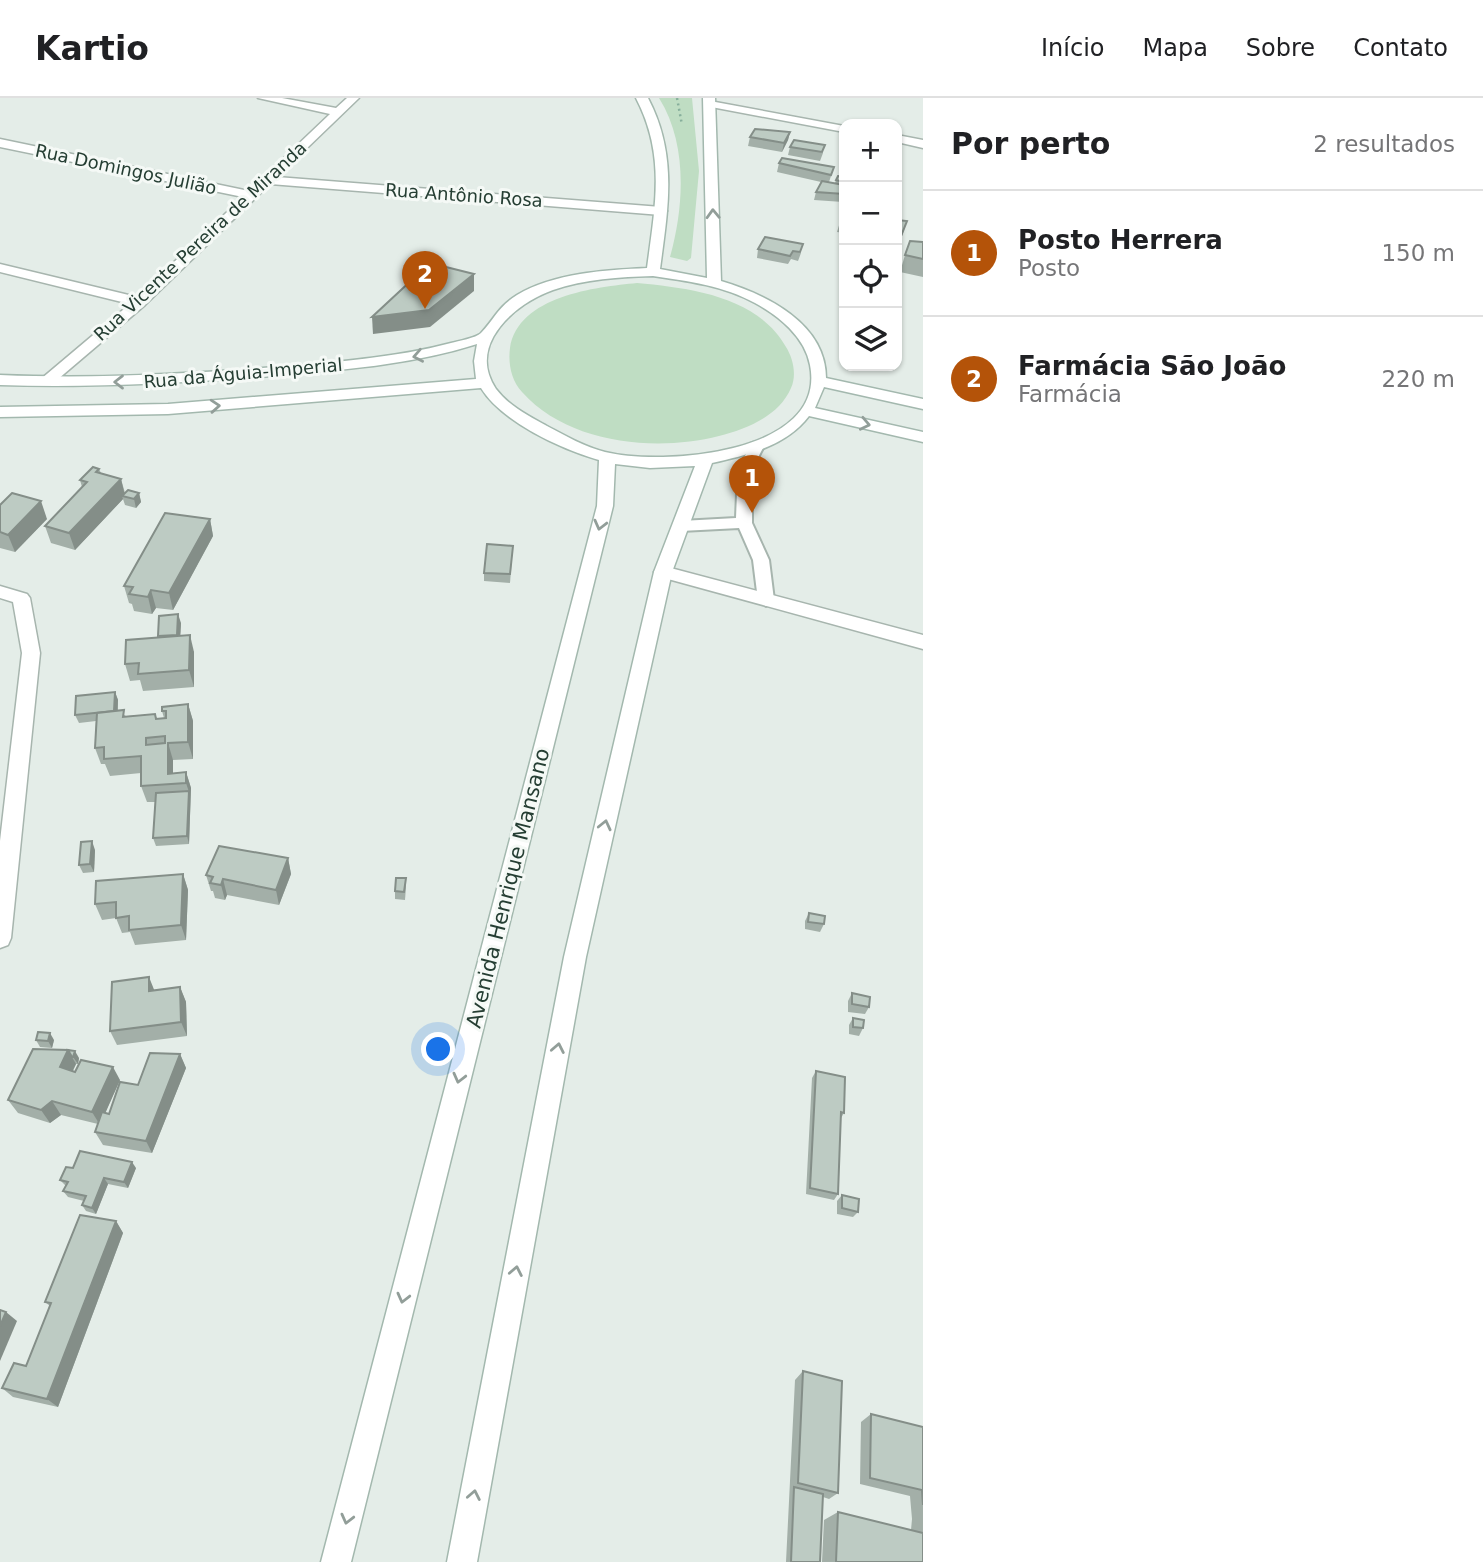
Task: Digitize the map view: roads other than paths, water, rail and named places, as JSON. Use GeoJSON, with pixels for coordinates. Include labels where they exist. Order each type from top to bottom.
{"type":"FeatureCollection","features":[{"type":"Feature","properties":{"kind":"street"},"geometry":{"type":"LineString","coordinates":[[264,98],[338,112]]}},
{"type":"Feature","properties":{"kind":"street","name":"Rua Vicente Pereira de Miranda"},"geometry":{"type":"LineString","coordinates":[[46,382],[139,302],[353,98]]}},
{"type":"Feature","properties":{"kind":"street"},"geometry":{"type":"LineString","coordinates":[[643,99],[660,141],[663,169],[653,272]]}},
{"type":"Feature","properties":{"kind":"street"},"geometry":{"type":"LineString","coordinates":[[715,282],[710,101],[839,128]]}},
{"type":"Feature","properties":{"kind":"street"},"geometry":{"type":"LineString","coordinates":[[902,140],[923,144]]}},
{"type":"Feature","properties":{"kind":"street","name":"Rua Domingos Julião"},"geometry":{"type":"LineString","coordinates":[[0,143],[252,195]]}},
{"type":"Feature","properties":{"kind":"street","name":"Rua Antônio Rosa"},"geometry":{"type":"LineString","coordinates":[[267,180],[661,211]]}},
{"type":"Feature","properties":{"kind":"street"},"geometry":{"type":"LineString","coordinates":[[0,268],[139,302]]}},
{"type":"Feature","properties":{"kind":"street"},"geometry":{"type":"LineString","coordinates":[[653,272],[715,282],[745,293],[773,308],[800,330],[816,355],[820,381],[807,411],[784,433],[757,446],[705,460],[660,463],[607,457],[573,446],[519,418],[485,383],[481,364],[484,337],[502,313],[531,294],[577,278],[609,273],[653,272]]}},
{"type":"Feature","properties":{"kind":"street","name":"Rua da Águia-Imperial"},"geometry":{"type":"LineString","coordinates":[[0,380],[46,382],[180,379],[414,358],[484,337]]}},
{"type":"Feature","properties":{"kind":"street"},"geometry":{"type":"LineString","coordinates":[[820,381],[923,404]]}},
{"type":"Feature","properties":{"kind":"street","name":"Rua da Águia-Imperial"},"geometry":{"type":"LineString","coordinates":[[0,412],[168,409],[485,383]]}},
{"type":"Feature","properties":{"kind":"street"},"geometry":{"type":"LineString","coordinates":[[807,411],[923,437]]}},
{"type":"Feature","properties":{"kind":"street","name":"Avenida Henrique Mansano"},"geometry":{"type":"LineString","coordinates":[[336,1562],[605,506],[607,457]]}},
{"type":"Feature","properties":{"kind":"street"},"geometry":{"type":"LineString","coordinates":[[462,1562],[575,957],[663,572],[705,460]]}},
{"type":"Feature","properties":{"kind":"street"},"geometry":{"type":"LineString","coordinates":[[663,572],[923,642]]}},
{"type":"Feature","properties":{"kind":"street"},"geometry":{"type":"LineString","coordinates":[[0,592],[21,598],[31,653],[0,938]]}},
{"type":"Feature","properties":{"kind":"lane"},"geometry":{"type":"LineString","coordinates":[[757,446],[746,469],[744,523],[761,559],[766,600]]}},
{"type":"Feature","properties":{"kind":"lane"},"geometry":{"type":"LineString","coordinates":[[681,526],[744,523]]}},
{"type":"Feature","properties":{"kind":"place","name":"Farmácia São João"},"geometry":{"type":"Point","coordinates":[425,309]}},
{"type":"Feature","properties":{"kind":"place","name":"Posto Herrera"},"geometry":{"type":"Point","coordinates":[752,513]}}]}
